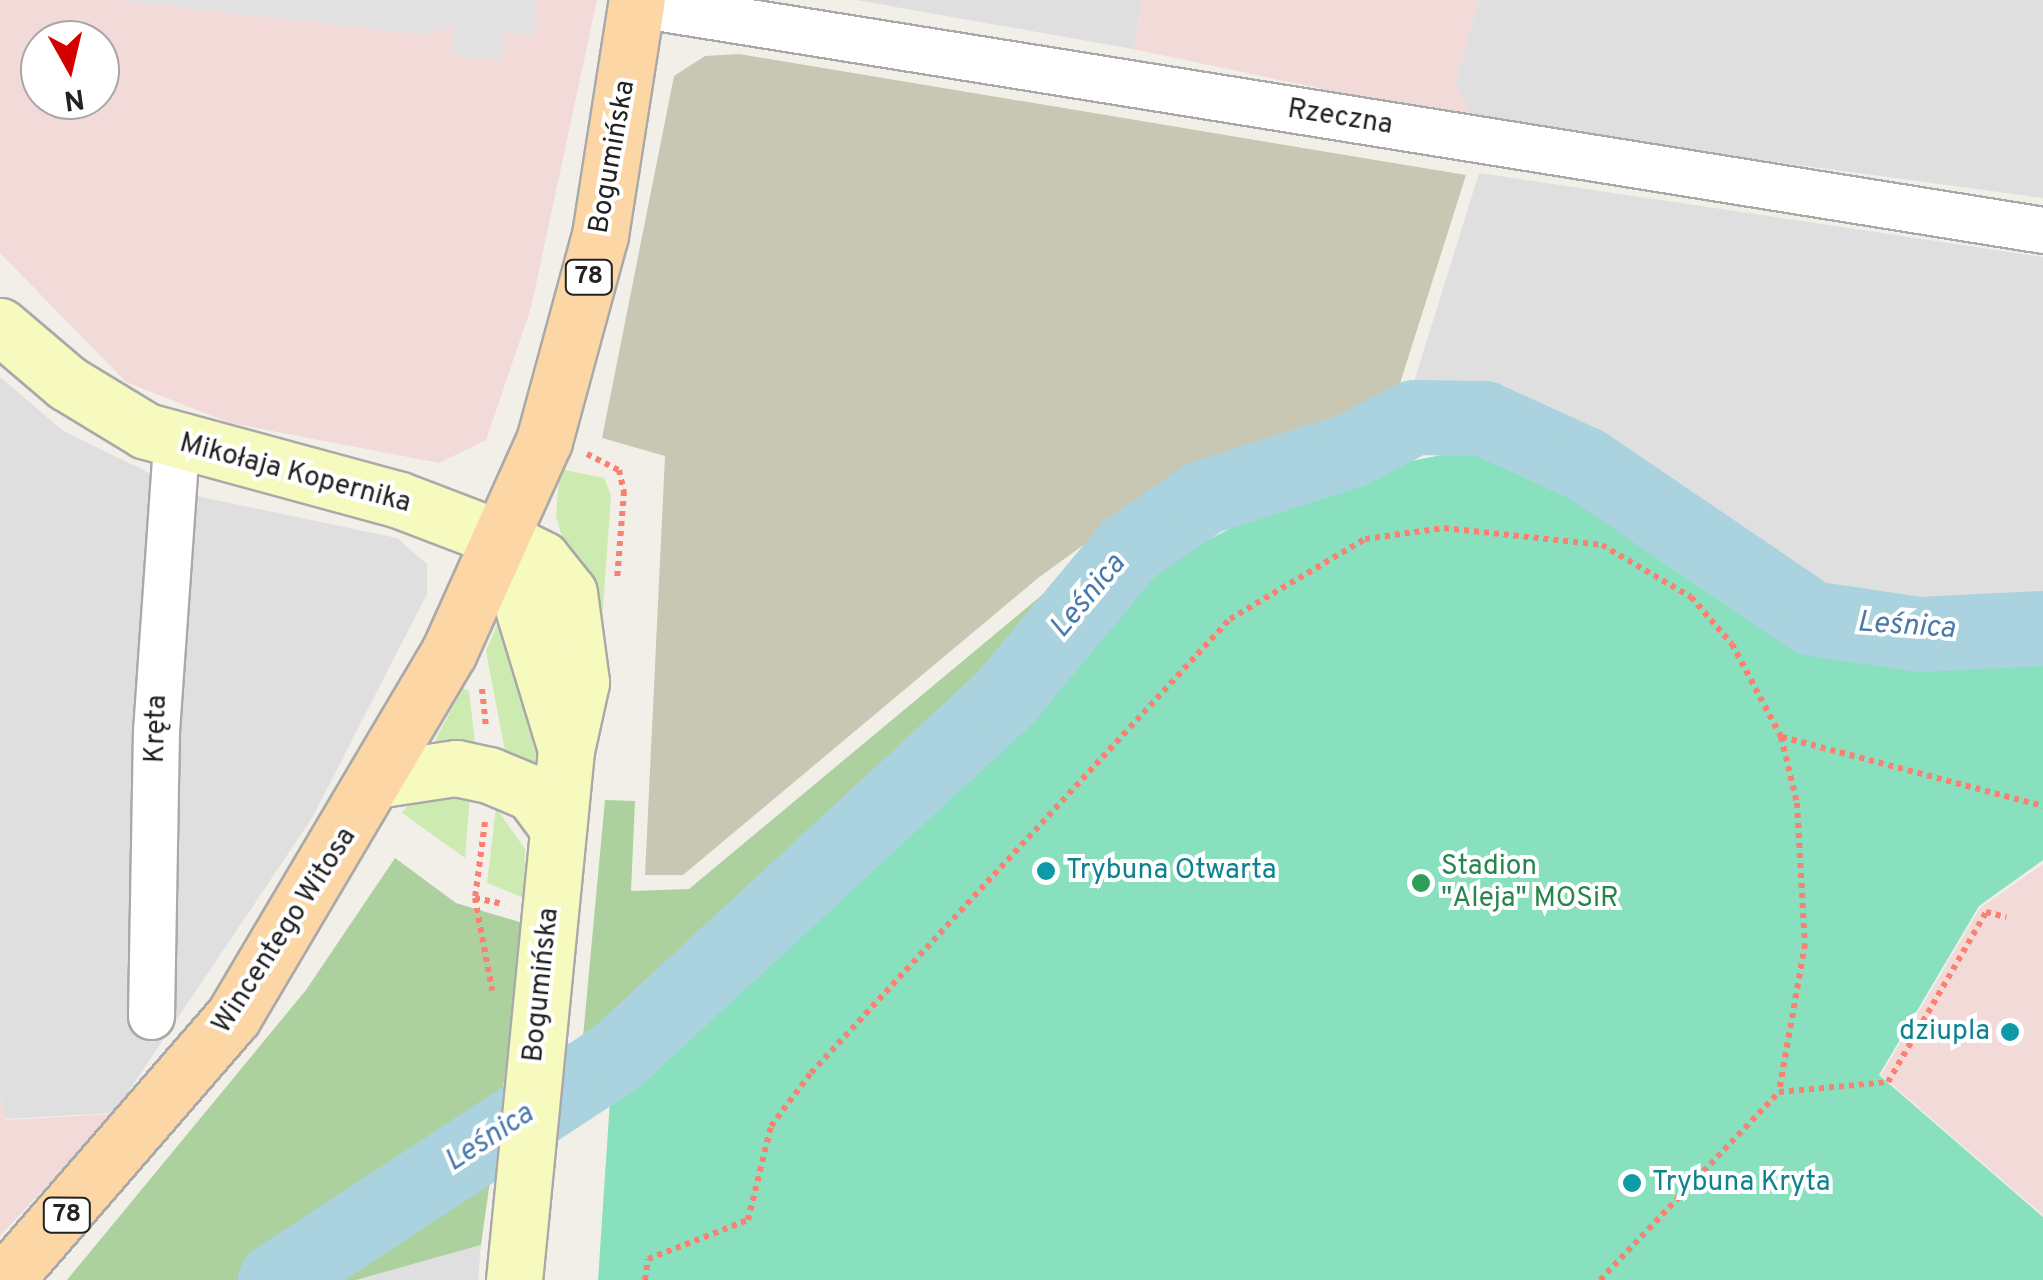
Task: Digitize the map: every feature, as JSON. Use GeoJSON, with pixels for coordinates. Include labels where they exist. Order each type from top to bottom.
{"type":"FeatureCollection","features":[{"type":"Feature","properties":{"kind":"main road","name":"Bogumińska"},"geometry":{"type":"LineString","coordinates":[[502,539],[544,442],[591,271],[637,2]]}},
{"type":"Feature","properties":{"kind":"main road","name":"Wincentego Witosa"},"geometry":{"type":"LineString","coordinates":[[4,1280],[178,1090],[382,778],[502,539]]}},
{"type":"Feature","properties":{"kind":"street","name":"Rzeczna"},"geometry":{"type":"LineString","coordinates":[[637,2],[2043,230]]}},
{"type":"Feature","properties":{"kind":"street","name":"Mikołaja Kopernika"},"geometry":{"type":"LineString","coordinates":[[0,326],[67,384],[176,443],[397,500],[502,539]]}},
{"type":"Feature","properties":{"kind":"street","name":"Kręta"},"geometry":{"type":"LineString","coordinates":[[151,1016],[156,731],[176,443]]}},
{"type":"Feature","properties":{"kind":"street","name":"Bogumińska"},"geometry":{"type":"LineString","coordinates":[[502,539],[566,750],[558,828],[516,1017],[526,1153],[514,1280]]}},
{"type":"Feature","properties":{"kind":"street"},"geometry":{"type":"LineString","coordinates":[[382,778],[456,768],[489,776],[532,793],[558,828]]}},
{"type":"Feature","properties":{"kind":"path"},"geometry":{"type":"LineString","coordinates":[[645,1280],[648,1260],[748,1220],[771,1126],[812,1073],[1230,619],[1366,539],[1444,528],[1614,550],[1691,597],[1732,644],[1781,737],[1797,803],[1805,944],[1778,1092],[1600,1280]]}},
{"type":"Feature","properties":{"kind":"path"},"geometry":{"type":"LineString","coordinates":[[480,666],[487,735]]}},
{"type":"Feature","properties":{"kind":"path"},"geometry":{"type":"LineString","coordinates":[[1781,737],[2043,806]]}},
{"type":"Feature","properties":{"kind":"path"},"geometry":{"type":"LineString","coordinates":[[487,805],[474,898],[516,1017]]}},
{"type":"Feature","properties":{"kind":"path"},"geometry":{"type":"LineString","coordinates":[[474,898],[522,908]]}},
{"type":"Feature","properties":{"kind":"path"},"geometry":{"type":"LineString","coordinates":[[1778,1092],[1888,1082],[1986,912],[2006,916]]}},
{"type":"Feature","properties":{"kind":"shaded area"},"geometry":{"type":"Polygon","coordinates":[[[0,0],[597,0],[531,308],[486,440],[439,463],[230,423],[126,382],[0,253],[0,0]]]}},
{"type":"Feature","properties":{"kind":"shaded area"},"geometry":{"type":"Polygon","coordinates":[[[115,0],[537,0],[533,35],[505,32],[501,61],[452,55],[454,27],[420,34],[115,0]]]}},
{"type":"Feature","properties":{"kind":"shaded area"},"geometry":{"type":"Polygon","coordinates":[[[856,0],[1143,0],[1133,49],[856,0]]]}},
{"type":"Feature","properties":{"kind":"shaded area"},"geometry":{"type":"Polygon","coordinates":[[[1143,0],[1479,0],[1455,82],[1474,121],[1133,49],[1143,0]]]}},
{"type":"Feature","properties":{"kind":"shaded area"},"geometry":{"type":"Polygon","coordinates":[[[1479,0],[2043,0],[2043,198],[1474,121],[1455,82],[1479,0]]]}},
{"type":"Feature","properties":{"kind":"shaded area"},"geometry":{"type":"Polygon","coordinates":[[[739,54],[1466,175],[1397,393],[1177,477],[1038,578],[683,875],[645,875],[665,456],[602,438],[674,76],[705,56],[739,54]]]}},
{"type":"Feature","properties":{"kind":"shaded area"},"geometry":{"type":"Polygon","coordinates":[[[1479,173],[2043,257],[2043,604],[1918,607],[1813,579],[1576,424],[1489,402],[1408,401],[1479,173]]]}},
{"type":"Feature","properties":{"kind":"shaded area"},"geometry":{"type":"Polygon","coordinates":[[[0,377],[62,430],[196,496],[397,538],[427,564],[427,594],[312,818],[114,1113],[6,1119],[0,1099],[0,377]]]}},
{"type":"Feature","properties":{"kind":"shaded area"},"geometry":{"type":"Polygon","coordinates":[[[2043,864],[2043,1215],[1881,1075],[1980,908],[2043,864]]]}},
{"type":"Feature","properties":{"kind":"shaded area"},"geometry":{"type":"Polygon","coordinates":[[[0,1100],[6,1120],[114,1114],[0,1236],[0,1100]]]}},
{"type":"Feature","properties":{"kind":"shaded area"},"geometry":{"type":"Polygon","coordinates":[[[481,1245],[478,1280],[356,1280],[481,1245]]]}},
{"type":"Feature","properties":{"kind":"green space"},"geometry":{"type":"Polygon","coordinates":[[[1381,411],[1415,431],[1153,563],[577,1101],[605,800],[635,801],[631,891],[689,889],[1054,585],[1189,488],[1381,411]]]}},
{"type":"Feature","properties":{"kind":"green space","name":"Stadion \"Aleja\" MOSiR"},"geometry":{"type":"Polygon","coordinates":[[[1478,448],[1567,481],[1776,635],[1896,662],[2043,658],[2043,860],[1979,906],[1879,1075],[2043,1217],[2043,1280],[598,1280],[611,1085],[914,807],[1087,631],[1176,557],[1280,502],[1349,473],[1478,448]]]}},
{"type":"Feature","properties":{"kind":"green space"},"geometry":{"type":"Polygon","coordinates":[[[560,469],[604,478],[611,495],[599,664],[556,516],[560,469]]]}},
{"type":"Feature","properties":{"kind":"green space"},"geometry":{"type":"Polygon","coordinates":[[[498,622],[511,631],[539,744],[533,773],[507,762],[486,651],[498,622]]]}},
{"type":"Feature","properties":{"kind":"green space"},"geometry":{"type":"Polygon","coordinates":[[[463,688],[469,691],[476,751],[435,740],[463,688]]]}},
{"type":"Feature","properties":{"kind":"green space"},"geometry":{"type":"Polygon","coordinates":[[[470,794],[465,858],[402,813],[412,800],[470,794]]]}},
{"type":"Feature","properties":{"kind":"green space"},"geometry":{"type":"Polygon","coordinates":[[[496,808],[525,849],[524,898],[487,883],[496,808]]]}},
{"type":"Feature","properties":{"kind":"green space"},"geometry":{"type":"Polygon","coordinates":[[[395,858],[456,903],[526,924],[481,1245],[356,1280],[67,1280],[306,990],[395,858]]]}},
{"type":"Feature","properties":{"kind":"waterway","name":"Leśnica"},"geometry":{"type":"LineString","coordinates":[[275,1280],[617,1056],[1004,698],[1128,549],[1204,497],[1351,450],[1414,417],[1484,418],[1585,464],[1812,618],[1919,634],[2043,628]]}},
{"type":"Feature","properties":{"kind":"place","name":"Trybuna Otwarta"},"geometry":{"type":"Point","coordinates":[1046,871]}},
{"type":"Feature","properties":{"kind":"place","name":"Stadion \"Aleja\" MOSiR"},"geometry":{"type":"Point","coordinates":[1421,883]}},
{"type":"Feature","properties":{"kind":"place","name":"dziupla"},"geometry":{"type":"Point","coordinates":[2010,1032]}},
{"type":"Feature","properties":{"kind":"place","name":"Trybuna Kryta"},"geometry":{"type":"Point","coordinates":[1632,1183]}}]}
